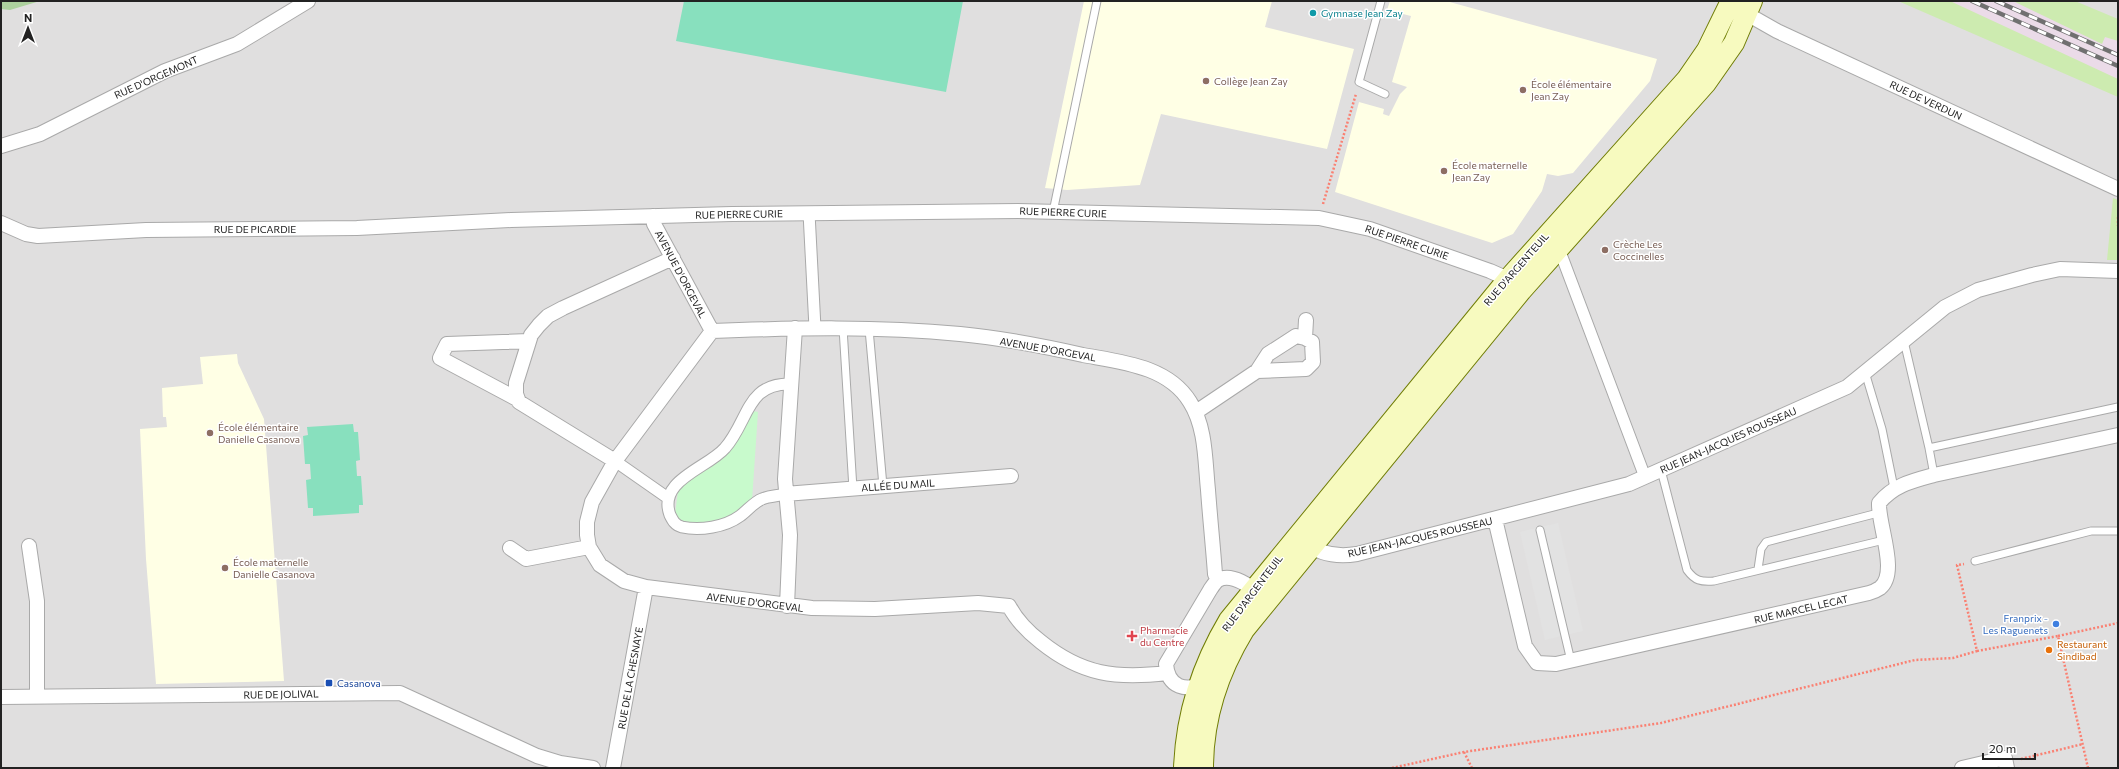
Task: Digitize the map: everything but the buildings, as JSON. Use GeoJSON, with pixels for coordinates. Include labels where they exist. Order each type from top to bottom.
{"type":"FeatureCollection","features":[{"type":"Feature","properties":{"kind":"main road","name":"RUE D'ARGENTEUIL"},"geometry":{"type":"LineString","coordinates":[[1184,768],[1186,732],[1196,687],[1220,635],[1260,594],[1687,79],[1707,50],[1731,1]]}},
{"type":"Feature","properties":{"kind":"main road","name":"RUE D'ARGENTEUIL"},"geometry":{"type":"LineString","coordinates":[[1515,285],[1559,249],[1706,83],[1734,43],[1747,5]]}},
{"type":"Feature","properties":{"kind":"main road","name":"RUE D'ARGENTEUIL"},"geometry":{"type":"LineString","coordinates":[[1203,768],[1206,730],[1220,677],[1260,594]]}},
{"type":"Feature","properties":{"kind":"street","name":"RUE D'ORGEMONT"},"geometry":{"type":"LineString","coordinates":[[1,146],[40,134],[165,71],[236,44],[308,1]]}},
{"type":"Feature","properties":{"kind":"street","name":"RUE DE VERDUN"},"geometry":{"type":"LineString","coordinates":[[1747,5],[1777,31],[2118,189]]}},
{"type":"Feature","properties":{"kind":"street","name":"RUE PIERRE CURIE"},"geometry":{"type":"LineString","coordinates":[[589,218],[809,213],[1053,212],[1319,218],[1370,229],[1515,285]]}},
{"type":"Feature","properties":{"kind":"street"},"geometry":{"type":"LineString","coordinates":[[809,213],[815,328]]}},
{"type":"Feature","properties":{"kind":"street","name":"AVENUE D'ORGEVAL"},"geometry":{"type":"LineString","coordinates":[[653,216],[654,224],[712,331]]}},
{"type":"Feature","properties":{"kind":"street","name":"RUE DE PICARDIE"},"geometry":{"type":"LineString","coordinates":[[1,223],[26,234],[38,236],[146,230],[357,228],[512,220],[589,218]]}},
{"type":"Feature","properties":{"kind":"street","name":"RUE D'ARGENTEUIL"},"geometry":{"type":"LineString","coordinates":[[1559,249],[1645,477]]}},
{"type":"Feature","properties":{"kind":"street"},"geometry":{"type":"LineString","coordinates":[[517,399],[516,383],[529,341],[539,325],[548,316],[673,258]]}},
{"type":"Feature","properties":{"kind":"street","name":"RUE JEAN-JACQUES ROUSSEAU"},"geometry":{"type":"LineString","coordinates":[[1304,541],[1324,553],[1350,555],[1629,484],[1847,387],[1946,308],[1978,290],[2032,275],[2060,270],[2118,270]]}},
{"type":"Feature","properties":{"kind":"street"},"geometry":{"type":"LineString","coordinates":[[1305,338],[1306,320]]}},
{"type":"Feature","properties":{"kind":"street"},"geometry":{"type":"LineString","coordinates":[[787,606],[790,534],[785,494],[795,328]]}},
{"type":"Feature","properties":{"kind":"street","name":"AVENUE D'ORGEVAL"},"geometry":{"type":"LineString","coordinates":[[712,331],[842,328],[961,334],[1037,345],[1141,367],[1174,381],[1190,400],[1196,412],[1204,446],[1215,574],[1218,580]]}},
{"type":"Feature","properties":{"kind":"street","name":"AVENUE D'ORGEVAL"},"geometry":{"type":"LineString","coordinates":[[712,331],[615,461],[592,502],[587,522],[589,547],[600,565],[624,581],[646,587],[787,606],[833,609],[978,603],[1009,606],[1015,618],[1034,636],[1071,663],[1092,671],[1116,675],[1167,673]]}},
{"type":"Feature","properties":{"kind":"street"},"geometry":{"type":"LineString","coordinates":[[1196,412],[1257,371],[1268,354],[1296,336],[1305,338],[1312,342],[1313,362],[1306,369],[1257,371]]}},
{"type":"Feature","properties":{"kind":"street"},"geometry":{"type":"LineString","coordinates":[[529,341],[447,344],[440,358],[517,399],[518,402],[615,461],[668,498]]}},
{"type":"Feature","properties":{"kind":"street"},"geometry":{"type":"LineString","coordinates":[[785,494],[761,499],[739,517],[709,528],[695,529],[681,527],[673,522],[669,512],[668,498],[676,485],[724,449],[749,406],[758,394],[766,387],[778,383],[792,384]]}},
{"type":"Feature","properties":{"kind":"street"},"geometry":{"type":"LineString","coordinates":[[1878,513],[1879,503],[1894,488],[1909,481],[2118,435]]}},
{"type":"Feature","properties":{"kind":"street","name":"ALLÉE DU MAIL"},"geometry":{"type":"LineString","coordinates":[[785,494],[1011,476]]}},
{"type":"Feature","properties":{"kind":"street","name":"RUE MARCEL LECAT"},"geometry":{"type":"LineString","coordinates":[[1495,519],[1525,646],[1537,663],[1556,664],[1869,593],[1881,587],[1888,576],[1889,564],[1878,513]]}},
{"type":"Feature","properties":{"kind":"street"},"geometry":{"type":"LineString","coordinates":[[29,546],[37,601],[37,697]]}},
{"type":"Feature","properties":{"kind":"street"},"geometry":{"type":"LineString","coordinates":[[510,548],[526,559],[589,547]]}},
{"type":"Feature","properties":{"kind":"street"},"geometry":{"type":"LineString","coordinates":[[1220,677],[1196,687],[1182,687],[1172,682],[1167,673],[1166,664],[1210,590],[1218,580],[1227,579],[1241,581],[1260,594]]}},
{"type":"Feature","properties":{"kind":"street","name":"RUE DE LA CHESNAYE"},"geometry":{"type":"LineString","coordinates":[[613,768],[646,587]]}},
{"type":"Feature","properties":{"kind":"street","name":"RUE DE JOLIVAL"},"geometry":{"type":"LineString","coordinates":[[1,697],[400,693],[537,756],[568,766],[593,768]]}},
{"type":"Feature","properties":{"kind":"street"},"geometry":{"type":"LineString","coordinates":[[1962,768],[2005,758],[2006,765]]}},
{"type":"Feature","properties":{"kind":"lane"},"geometry":{"type":"LineString","coordinates":[[1053,212],[1097,1]]}},
{"type":"Feature","properties":{"kind":"lane"},"geometry":{"type":"LineString","coordinates":[[1381,1],[1359,82],[1385,94]]}},
{"type":"Feature","properties":{"kind":"lane"},"geometry":{"type":"LineString","coordinates":[[842,328],[853,489]]}},
{"type":"Feature","properties":{"kind":"lane"},"geometry":{"type":"LineString","coordinates":[[869,329],[883,486]]}},
{"type":"Feature","properties":{"kind":"lane"},"geometry":{"type":"LineString","coordinates":[[1904,341],[1934,475]]}},
{"type":"Feature","properties":{"kind":"lane"},"geometry":{"type":"LineString","coordinates":[[1866,372],[1882,429],[1894,488]]}},
{"type":"Feature","properties":{"kind":"lane"},"geometry":{"type":"LineString","coordinates":[[1929,448],[2118,407]]}},
{"type":"Feature","properties":{"kind":"lane"},"geometry":{"type":"LineString","coordinates":[[1661,470],[1687,570],[1692,578],[1701,582],[1714,581],[1758,569],[1884,540]]}},
{"type":"Feature","properties":{"kind":"lane"},"geometry":{"type":"LineString","coordinates":[[1758,569],[1761,549],[1766,542],[1878,513]]}},
{"type":"Feature","properties":{"kind":"lane"},"geometry":{"type":"LineString","coordinates":[[1540,530],[1571,661]]}},
{"type":"Feature","properties":{"kind":"lane"},"geometry":{"type":"LineString","coordinates":[[1975,561],[2091,531],[2118,531]]}},
{"type":"Feature","properties":{"kind":"path"},"geometry":{"type":"LineString","coordinates":[[1319,218],[1359,82]]}},
{"type":"Feature","properties":{"kind":"path"},"geometry":{"type":"LineString","coordinates":[[2118,217],[2118,226]]}},
{"type":"Feature","properties":{"kind":"path"},"geometry":{"type":"LineString","coordinates":[[1975,561],[1957,565],[1977,651]]}},
{"type":"Feature","properties":{"kind":"path"},"geometry":{"type":"LineString","coordinates":[[1392,768],[1464,752],[1661,723],[1915,660],[1953,658],[1977,651],[2118,623]]}},
{"type":"Feature","properties":{"kind":"path"},"geometry":{"type":"LineString","coordinates":[[2058,636],[2088,768]]}},
{"type":"Feature","properties":{"kind":"path"},"geometry":{"type":"LineString","coordinates":[[2006,765],[2083,744]]}},
{"type":"Feature","properties":{"kind":"path"},"geometry":{"type":"LineString","coordinates":[[1464,752],[1472,768]]}},
{"type":"Feature","properties":{"kind":"shaded area"},"geometry":{"type":"Polygon","coordinates":[[[1,1],[1900,1],[2118,95],[2118,768],[1,768],[1,1]]]}},
{"type":"Feature","properties":{"kind":"shaded area","name":"Collège Jean Zay"},"geometry":{"type":"Polygon","coordinates":[[[1084,1],[1272,1],[1265,27],[1354,49],[1327,149],[1161,114],[1140,185],[1067,190],[1045,188],[1084,1]]]}},
{"type":"Feature","properties":{"kind":"shaded area"},"geometry":{"type":"Polygon","coordinates":[[[1390,1],[1446,1],[1657,59],[1650,81],[1573,173],[1558,176],[1547,174],[1542,191],[1513,234],[1492,243],[1335,192],[1359,102],[1384,109],[1383,114],[1389,116],[1400,94],[1407,87],[1392,82],[1411,16],[1387,10],[1390,1]]]}},
{"type":"Feature","properties":{"kind":"shaded area"},"geometry":{"type":"Polygon","coordinates":[[[1900,1],[2037,1],[2118,26],[2118,95],[1900,1]]]}},
{"type":"Feature","properties":{"kind":"shaded area"},"geometry":{"type":"Polygon","coordinates":[[[2037,1],[2118,1],[2118,26],[2037,1]]]}},
{"type":"Feature","properties":{"kind":"shaded area"},"geometry":{"type":"Polygon","coordinates":[[[237,354],[238,363],[264,419],[284,681],[156,684],[146,559],[140,429],[167,427],[166,417],[163,417],[162,388],[203,384],[200,357],[237,354]]]}},
{"type":"Feature","properties":{"kind":"shaded area"},"geometry":{"type":"Polygon","coordinates":[[[1558,523],[1583,631],[1545,640],[1520,532],[1558,523]]]}},
{"type":"Feature","properties":{"kind":"green space"},"geometry":{"type":"Polygon","coordinates":[[[1,1],[40,1],[10,10],[1,9],[1,1]]]}},
{"type":"Feature","properties":{"kind":"green space"},"geometry":{"type":"Polygon","coordinates":[[[684,1],[963,1],[946,92],[676,41],[684,1]]]}},
{"type":"Feature","properties":{"kind":"green space"},"geometry":{"type":"Polygon","coordinates":[[[1898,1],[1950,1],[2118,79],[2118,97],[1898,1]]]}},
{"type":"Feature","properties":{"kind":"green space"},"geometry":{"type":"Polygon","coordinates":[[[2013,1],[2075,1],[2118,19],[2118,41],[2105,37],[2102,44],[2013,1]]]}},
{"type":"Feature","properties":{"kind":"green space"},"geometry":{"type":"Polygon","coordinates":[[[2113,198],[2118,200],[2118,260],[2107,260],[2113,198]]]}},
{"type":"Feature","properties":{"kind":"green space"},"geometry":{"type":"Polygon","coordinates":[[[753,411],[758,412],[752,501],[734,514],[718,521],[701,523],[679,522],[675,514],[678,491],[684,482],[700,470],[753,411]]]}},
{"type":"Feature","properties":{"kind":"green space"},"geometry":{"type":"Polygon","coordinates":[[[353,424],[354,432],[358,432],[360,460],[356,461],[357,476],[361,476],[363,505],[359,505],[359,513],[313,516],[313,508],[308,508],[306,480],[311,479],[310,464],[305,464],[303,436],[308,435],[307,427],[353,424]]]}},
{"type":"Feature","properties":{"kind":"railway"},"geometry":{"type":"LineString","coordinates":[[1972,1],[2118,66]]}},
{"type":"Feature","properties":{"kind":"railway"},"geometry":{"type":"LineString","coordinates":[[1996,1],[2118,55]]}},
{"type":"Feature","properties":{"kind":"place","name":"Gymnase Jean Zay"},"geometry":{"type":"Point","coordinates":[1313,13]}},
{"type":"Feature","properties":{"kind":"place","name":"Collège Jean Zay"},"geometry":{"type":"Point","coordinates":[1206,81]}},
{"type":"Feature","properties":{"kind":"place","name":"École élémentaire Jean Zay"},"geometry":{"type":"Point","coordinates":[1523,90]}},
{"type":"Feature","properties":{"kind":"place","name":"École maternelle Jean Zay"},"geometry":{"type":"Point","coordinates":[1444,171]}},
{"type":"Feature","properties":{"kind":"place","name":"Crèche Les Coccinelles"},"geometry":{"type":"Point","coordinates":[1605,250]}},
{"type":"Feature","properties":{"kind":"place","name":"École élémentaire Danielle Casanova"},"geometry":{"type":"Point","coordinates":[210,433]}},
{"type":"Feature","properties":{"kind":"place","name":"École maternelle Danielle Casanova"},"geometry":{"type":"Point","coordinates":[225,568]}},
{"type":"Feature","properties":{"kind":"place","name":"Franprix - Les Raguenets"},"geometry":{"type":"Point","coordinates":[2056,624]}},
{"type":"Feature","properties":{"kind":"place","name":"Pharmacie du Centre"},"geometry":{"type":"Point","coordinates":[1132,636]}},
{"type":"Feature","properties":{"kind":"place","name":"Restaurant Sindibad"},"geometry":{"type":"Point","coordinates":[2049,650]}},
{"type":"Feature","properties":{"kind":"place","name":"Casanova"},"geometry":{"type":"Point","coordinates":[329,683]}}]}
